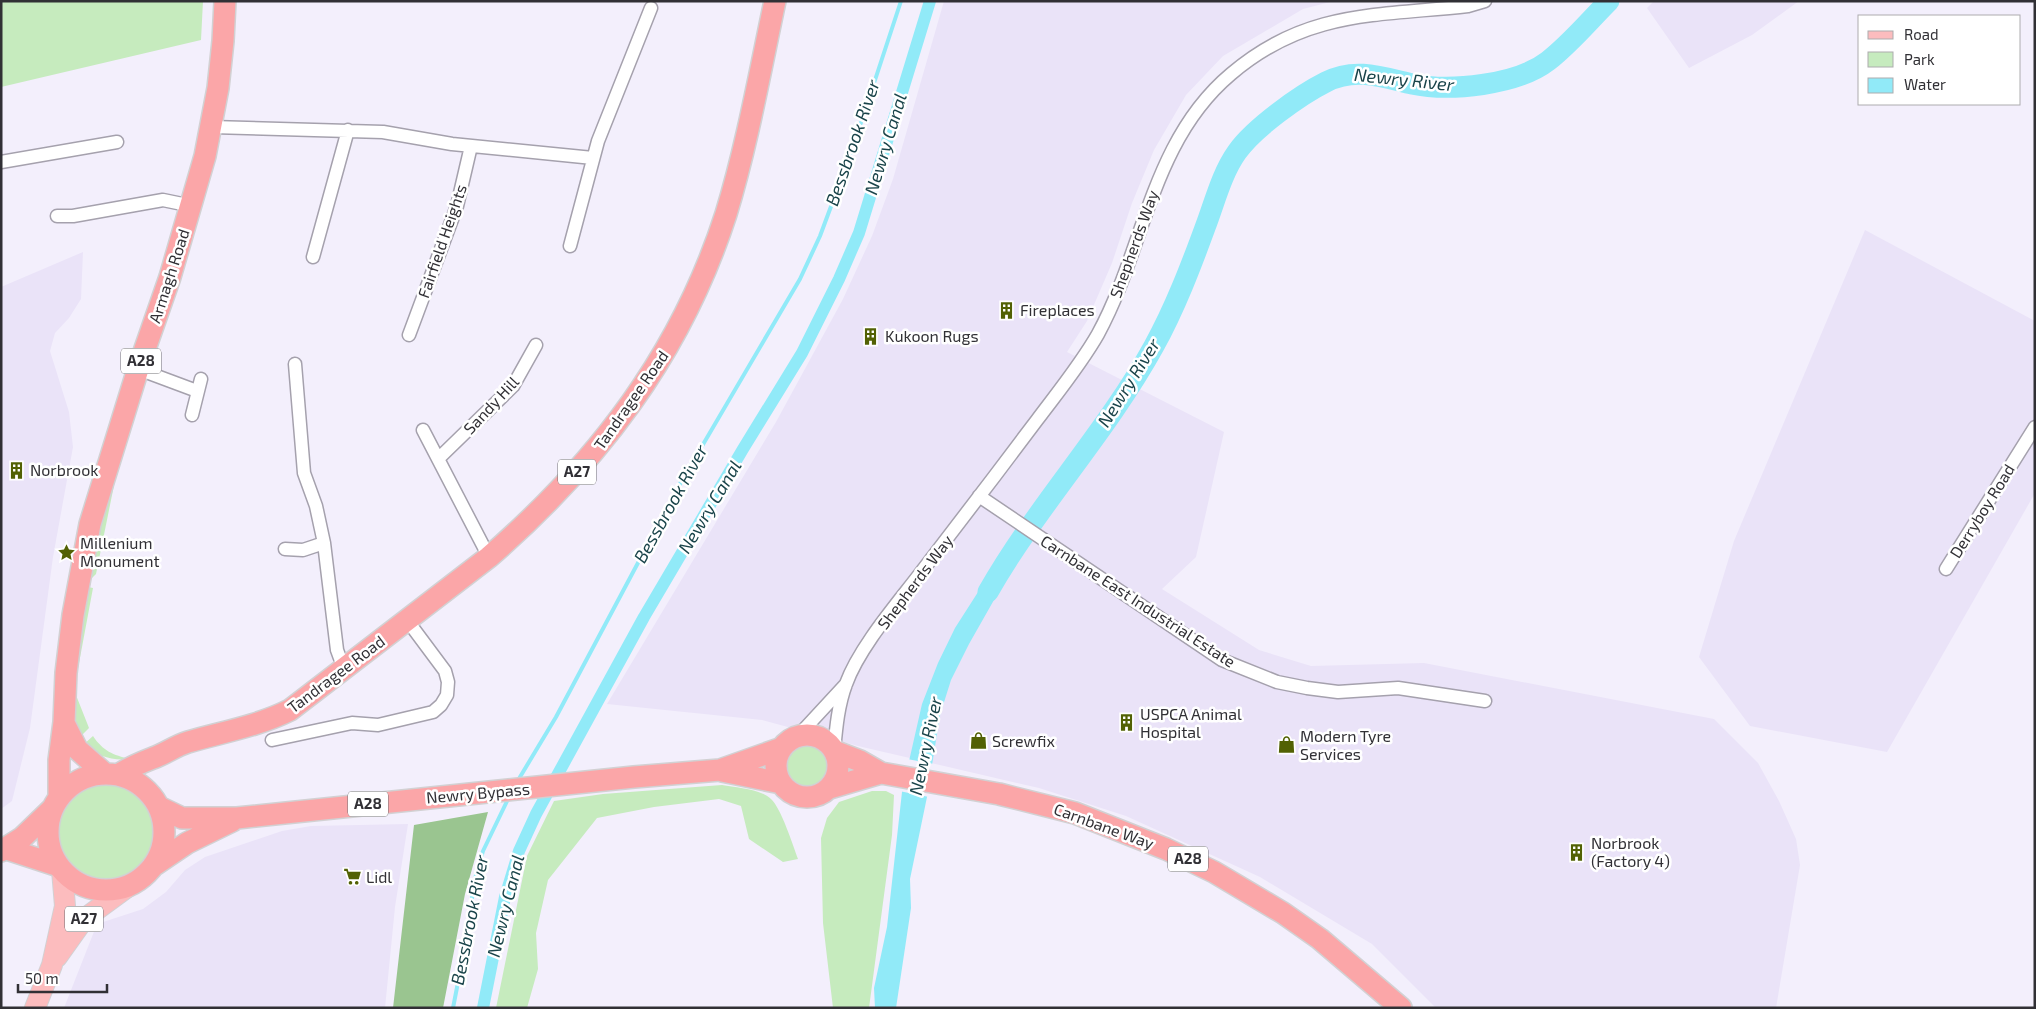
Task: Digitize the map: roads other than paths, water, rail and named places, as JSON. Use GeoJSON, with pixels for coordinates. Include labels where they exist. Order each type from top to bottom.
{"type":"FeatureCollection","features":[{"type":"Feature","properties":{"kind":"highway","name":"Armagh Road"},"geometry":{"type":"LineString","coordinates":[[56,803],[64,722],[63,703],[73,615],[90,524],[138,369],[192,206],[212,127],[223,41],[225,1]]}},
{"type":"Feature","properties":{"kind":"highway","name":"Tandragee Road"},"geometry":{"type":"LineString","coordinates":[[111,774],[154,758],[186,742],[223,735],[275,718],[304,700],[489,557],[526,523],[592,455],[644,385],[690,306],[709,262],[726,213],[741,156],[776,1]]}},
{"type":"Feature","properties":{"kind":"highway","name":"Armagh Road"},"geometry":{"type":"LineString","coordinates":[[64,722],[77,749],[111,774]]}},
{"type":"Feature","properties":{"kind":"highway"},"geometry":{"type":"LineString","coordinates":[[720,770],[805,735],[822,739],[834,751],[860,760],[888,774]]}},
{"type":"Feature","properties":{"kind":"highway"},"geometry":{"type":"LineString","coordinates":[[789,742],[776,766],[781,783],[787,790],[804,797],[822,794],[830,788],[888,774]]}},
{"type":"Feature","properties":{"kind":"highway"},"geometry":{"type":"LineString","coordinates":[[830,788],[838,769],[834,751]]}},
{"type":"Feature","properties":{"kind":"highway"},"geometry":{"type":"LineString","coordinates":[[145,788],[148,768],[154,758]]}},
{"type":"Feature","properties":{"kind":"highway"},"geometry":{"type":"LineString","coordinates":[[720,770],[781,783]]}},
{"type":"Feature","properties":{"kind":"highway","name":"Newry Bypass"},"geometry":{"type":"LineString","coordinates":[[237,818],[720,770]]}},
{"type":"Feature","properties":{"kind":"highway"},"geometry":{"type":"LineString","coordinates":[[4,850],[79,780],[111,774]]}},
{"type":"Feature","properties":{"kind":"highway","name":"A28"},"geometry":{"type":"LineString","coordinates":[[56,803],[48,835],[51,851],[61,868],[83,885],[98,890],[114,890],[129,886],[142,878],[153,866],[163,844],[165,831],[159,807],[145,788],[132,780],[111,774]]}},
{"type":"Feature","properties":{"kind":"highway","name":"Carnbane Way"},"geometry":{"type":"LineString","coordinates":[[888,774],[999,794],[1075,813],[1149,842],[1214,872],[1283,913],[1320,939],[1401,1008]]}},
{"type":"Feature","properties":{"kind":"highway"},"geometry":{"type":"LineString","coordinates":[[159,807],[182,818],[237,818]]}},
{"type":"Feature","properties":{"kind":"highway"},"geometry":{"type":"LineString","coordinates":[[153,866],[187,843],[237,818]]}},
{"type":"Feature","properties":{"kind":"highway"},"geometry":{"type":"LineString","coordinates":[[4,850],[61,868]]}},
{"type":"Feature","properties":{"kind":"main road","name":"A27"},"geometry":{"type":"LineString","coordinates":[[35,1008],[52,965],[65,906],[61,868]]}},
{"type":"Feature","properties":{"kind":"main road","name":"A27"},"geometry":{"type":"LineString","coordinates":[[52,965],[84,919],[129,886]]}},
{"type":"Feature","properties":{"kind":"street","name":"Shepherds Way"},"geometry":{"type":"LineString","coordinates":[[789,742],[846,684],[885,621],[1069,377],[1097,335],[1120,284],[1153,190],[1169,155],[1188,123],[1230,75],[1284,38],[1315,26],[1351,17],[1468,6],[1485,1]]}},
{"type":"Feature","properties":{"kind":"street"},"geometry":{"type":"LineString","coordinates":[[570,246],[593,158],[612,104],[651,8]]}},
{"type":"Feature","properties":{"kind":"street"},"geometry":{"type":"LineString","coordinates":[[212,127],[348,130],[407,135],[471,146],[593,158]]}},
{"type":"Feature","properties":{"kind":"street"},"geometry":{"type":"LineString","coordinates":[[313,257],[348,130]]}},
{"type":"Feature","properties":{"kind":"street"},"geometry":{"type":"LineString","coordinates":[[1,162],[116,142]]}},
{"type":"Feature","properties":{"kind":"street","name":"Fairfield Heights"},"geometry":{"type":"LineString","coordinates":[[409,335],[457,206],[471,146]]}},
{"type":"Feature","properties":{"kind":"street"},"geometry":{"type":"LineString","coordinates":[[57,216],[73,216],[163,200],[192,206]]}},
{"type":"Feature","properties":{"kind":"street","name":"Sandy Hill"},"geometry":{"type":"LineString","coordinates":[[438,459],[513,386],[536,345]]}},
{"type":"Feature","properties":{"kind":"street"},"geometry":{"type":"LineString","coordinates":[[294,364],[304,473],[316,506],[324,543],[336,650],[344,669]]}},
{"type":"Feature","properties":{"kind":"street"},"geometry":{"type":"LineString","coordinates":[[138,369],[199,385],[192,415]]}},
{"type":"Feature","properties":{"kind":"street","name":"Derryboy Road"},"geometry":{"type":"LineString","coordinates":[[1946,569],[2035,426]]}},
{"type":"Feature","properties":{"kind":"street"},"geometry":{"type":"LineString","coordinates":[[424,430],[489,557]]}},
{"type":"Feature","properties":{"kind":"street","name":"Carnbane East Industrial Estate"},"geometry":{"type":"LineString","coordinates":[[979,496],[1222,660],[1252,673],[1277,682],[1338,692],[1398,688],[1485,701]]}},
{"type":"Feature","properties":{"kind":"street"},"geometry":{"type":"LineString","coordinates":[[285,549],[303,550],[324,543]]}},
{"type":"Feature","properties":{"kind":"street"},"geometry":{"type":"LineString","coordinates":[[272,740],[352,723],[378,726],[433,712],[447,695],[448,682],[445,671],[407,620]]}},
{"type":"Feature","properties":{"kind":"street","name":"Shepherds Way"},"geometry":{"type":"LineString","coordinates":[[834,751],[837,721],[846,684]]}},
{"type":"Feature","properties":{"kind":"water"},"geometry":{"type":"Polygon","coordinates":[[[996,564],[1011,570],[951,680],[940,715],[927,797],[910,879],[911,908],[896,1008],[875,1008],[874,988],[887,927],[902,792],[922,704],[938,663],[955,628],[996,564]]]}},
{"type":"Feature","properties":{"kind":"waterway","name":"Bessbrook River"},"geometry":{"type":"LineString","coordinates":[[517,782],[556,717],[681,482],[800,279],[820,236],[852,150],[901,1]]}},
{"type":"Feature","properties":{"kind":"waterway","name":"Newry Canal"},"geometry":{"type":"LineString","coordinates":[[483,1008],[505,897],[519,851],[536,814],[644,617],[802,353],[839,279],[859,233],[930,1]]}},
{"type":"Feature","properties":{"kind":"waterway","name":"Newry River"},"geometry":{"type":"LineString","coordinates":[[988,592],[1007,560],[1115,409],[1154,346],[1182,287],[1227,169],[1237,152],[1254,133],[1304,95],[1337,77],[1358,74],[1379,76],[1427,86],[1464,87],[1519,76],[1548,61],[1572,40],[1609,1]]}},
{"type":"Feature","properties":{"kind":"waterway","name":"Bessbrook River"},"geometry":{"type":"LineString","coordinates":[[453,1008],[468,931],[474,882],[483,851],[509,797]]}},
{"type":"Feature","properties":{"kind":"place","name":"Fireplaces"},"geometry":{"type":"Point","coordinates":[1006,310]}},
{"type":"Feature","properties":{"kind":"place","name":"Kukoon Rugs"},"geometry":{"type":"Point","coordinates":[871,336]}},
{"type":"Feature","properties":{"kind":"place","name":"Norbrook"},"geometry":{"type":"Point","coordinates":[16,470]}},
{"type":"Feature","properties":{"kind":"place","name":"Millenium Monument"},"geometry":{"type":"Point","coordinates":[66,552]}},
{"type":"Feature","properties":{"kind":"place","name":"USPCA Animal Hospital"},"geometry":{"type":"Point","coordinates":[1126,723]}},
{"type":"Feature","properties":{"kind":"place","name":"Screwfix"},"geometry":{"type":"Point","coordinates":[978,741]}},
{"type":"Feature","properties":{"kind":"place","name":"Modern Tyre Services"},"geometry":{"type":"Point","coordinates":[1286,745]}},
{"type":"Feature","properties":{"kind":"place","name":"Norbrook (Factory 4)"},"geometry":{"type":"Point","coordinates":[1577,852]}},
{"type":"Feature","properties":{"kind":"place","name":"Lidl"},"geometry":{"type":"Point","coordinates":[352,877]}}]}
